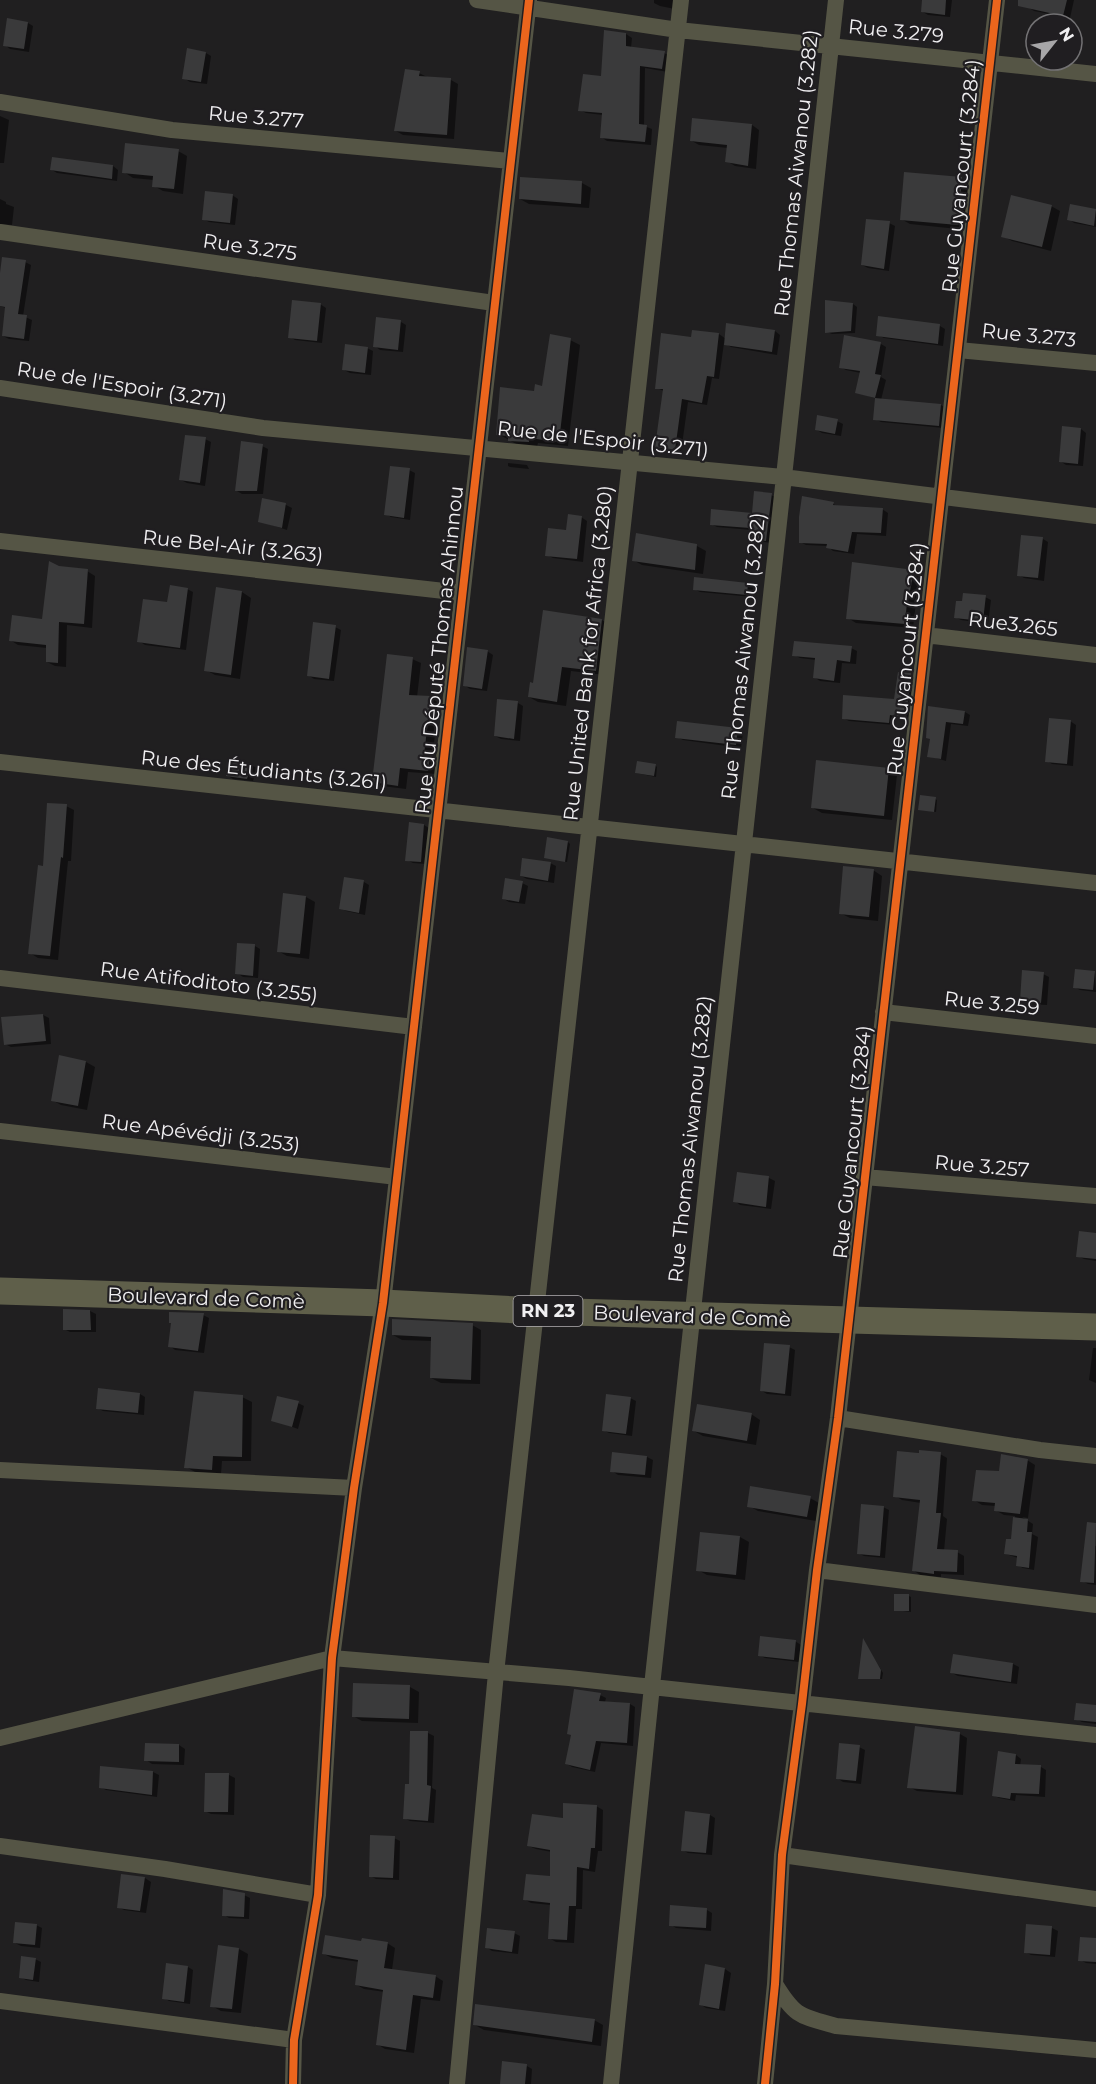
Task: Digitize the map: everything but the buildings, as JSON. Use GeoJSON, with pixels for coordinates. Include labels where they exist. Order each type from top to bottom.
{"type":"FeatureCollection","features":[{"type":"Feature","properties":{"kind":"main road","name":"Boulevard de Comè"},"geometry":{"type":"LineString","coordinates":[[0,1291],[383,1303],[537,1311],[1096,1327]]}},
{"type":"Feature","properties":{"kind":"street","name":"Rue 3.279"},"geometry":{"type":"LineString","coordinates":[[477,0],[528,3],[678,30],[1096,74]]}},
{"type":"Feature","properties":{"kind":"street","name":"Rue United Bank for Africa (3.280)"},"geometry":{"type":"LineString","coordinates":[[457,2084],[496,1673],[681,0]]}},
{"type":"Feature","properties":{"kind":"street","name":"Rue Thomas Aiwanou (3.282)"},"geometry":{"type":"LineString","coordinates":[[611,2084],[652,1686],[836,0]]}},
{"type":"Feature","properties":{"kind":"street","name":"Rue Guyancourt (3.284)"},"geometry":{"type":"LineString","coordinates":[[765,2084],[775,1984],[782,1854],[837,1418],[997,0]]}},
{"type":"Feature","properties":{"kind":"street","name":"Rue du Député Thomas Ahinnou"},"geometry":{"type":"LineString","coordinates":[[293,2084],[294,2040],[318,1895],[332,1658],[354,1488],[383,1303],[528,3]]}},
{"type":"Feature","properties":{"kind":"street","name":"Rue 3.277"},"geometry":{"type":"LineString","coordinates":[[0,102],[172,130],[511,160]]}},
{"type":"Feature","properties":{"kind":"street","name":"Rue 3.275"},"geometry":{"type":"LineString","coordinates":[[0,232],[495,303]]}},
{"type":"Feature","properties":{"kind":"street","name":"Rue 3.273"},"geometry":{"type":"LineString","coordinates":[[958,350],[1096,363]]}},
{"type":"Feature","properties":{"kind":"street","name":"Rue de l'Espoir (3.271)"},"geometry":{"type":"LineString","coordinates":[[0,388],[263,428],[783,477],[1096,516]]}},
{"type":"Feature","properties":{"kind":"street","name":"Rue Bel-Air (3.263)"},"geometry":{"type":"LineString","coordinates":[[0,541],[462,593]]}},
{"type":"Feature","properties":{"kind":"street","name":"Rue3.265"},"geometry":{"type":"LineString","coordinates":[[925,635],[1096,655]]}},
{"type":"Feature","properties":{"kind":"street","name":"Rue des Étudiants (3.261)"},"geometry":{"type":"LineString","coordinates":[[0,762],[1096,883]]}},
{"type":"Feature","properties":{"kind":"street","name":"Rue Atifoditoto (3.255)"},"geometry":{"type":"LineString","coordinates":[[0,978],[414,1027]]}},
{"type":"Feature","properties":{"kind":"street","name":"Rue 3.259"},"geometry":{"type":"LineString","coordinates":[[883,1012],[1096,1036]]}},
{"type":"Feature","properties":{"kind":"street","name":"Rue Apévédji (3.253)"},"geometry":{"type":"LineString","coordinates":[[0,1131],[397,1177]]}},
{"type":"Feature","properties":{"kind":"street","name":"Rue 3.257"},"geometry":{"type":"LineString","coordinates":[[864,1177],[1096,1196]]}},
{"type":"Feature","properties":{"kind":"street"},"geometry":{"type":"LineString","coordinates":[[837,1418],[1029,1449],[1096,1456]]}},
{"type":"Feature","properties":{"kind":"street"},"geometry":{"type":"LineString","coordinates":[[0,1470],[354,1488]]}},
{"type":"Feature","properties":{"kind":"street"},"geometry":{"type":"LineString","coordinates":[[817,1570],[1096,1605]]}},
{"type":"Feature","properties":{"kind":"street"},"geometry":{"type":"LineString","coordinates":[[0,1738],[332,1658],[652,1686],[1096,1735]]}},
{"type":"Feature","properties":{"kind":"street"},"geometry":{"type":"LineString","coordinates":[[0,1846],[165,1869],[318,1895]]}},
{"type":"Feature","properties":{"kind":"street"},"geometry":{"type":"LineString","coordinates":[[782,1854],[1096,1899]]}},
{"type":"Feature","properties":{"kind":"street"},"geometry":{"type":"LineString","coordinates":[[775,1984],[789,2007],[804,2017],[836,2026],[1096,2050]]}},
{"type":"Feature","properties":{"kind":"street"},"geometry":{"type":"LineString","coordinates":[[0,2001],[294,2040]]}},
{"type":"Feature","properties":{"kind":"cycle path"},"geometry":{"type":"LineString","coordinates":[[293,2084],[294,2040],[318,1895],[332,1658],[354,1488],[383,1303],[529,0]]}},
{"type":"Feature","properties":{"kind":"cycle path"},"geometry":{"type":"LineString","coordinates":[[765,2084],[775,1984],[782,1855],[838,1418],[997,0]]}}]}
